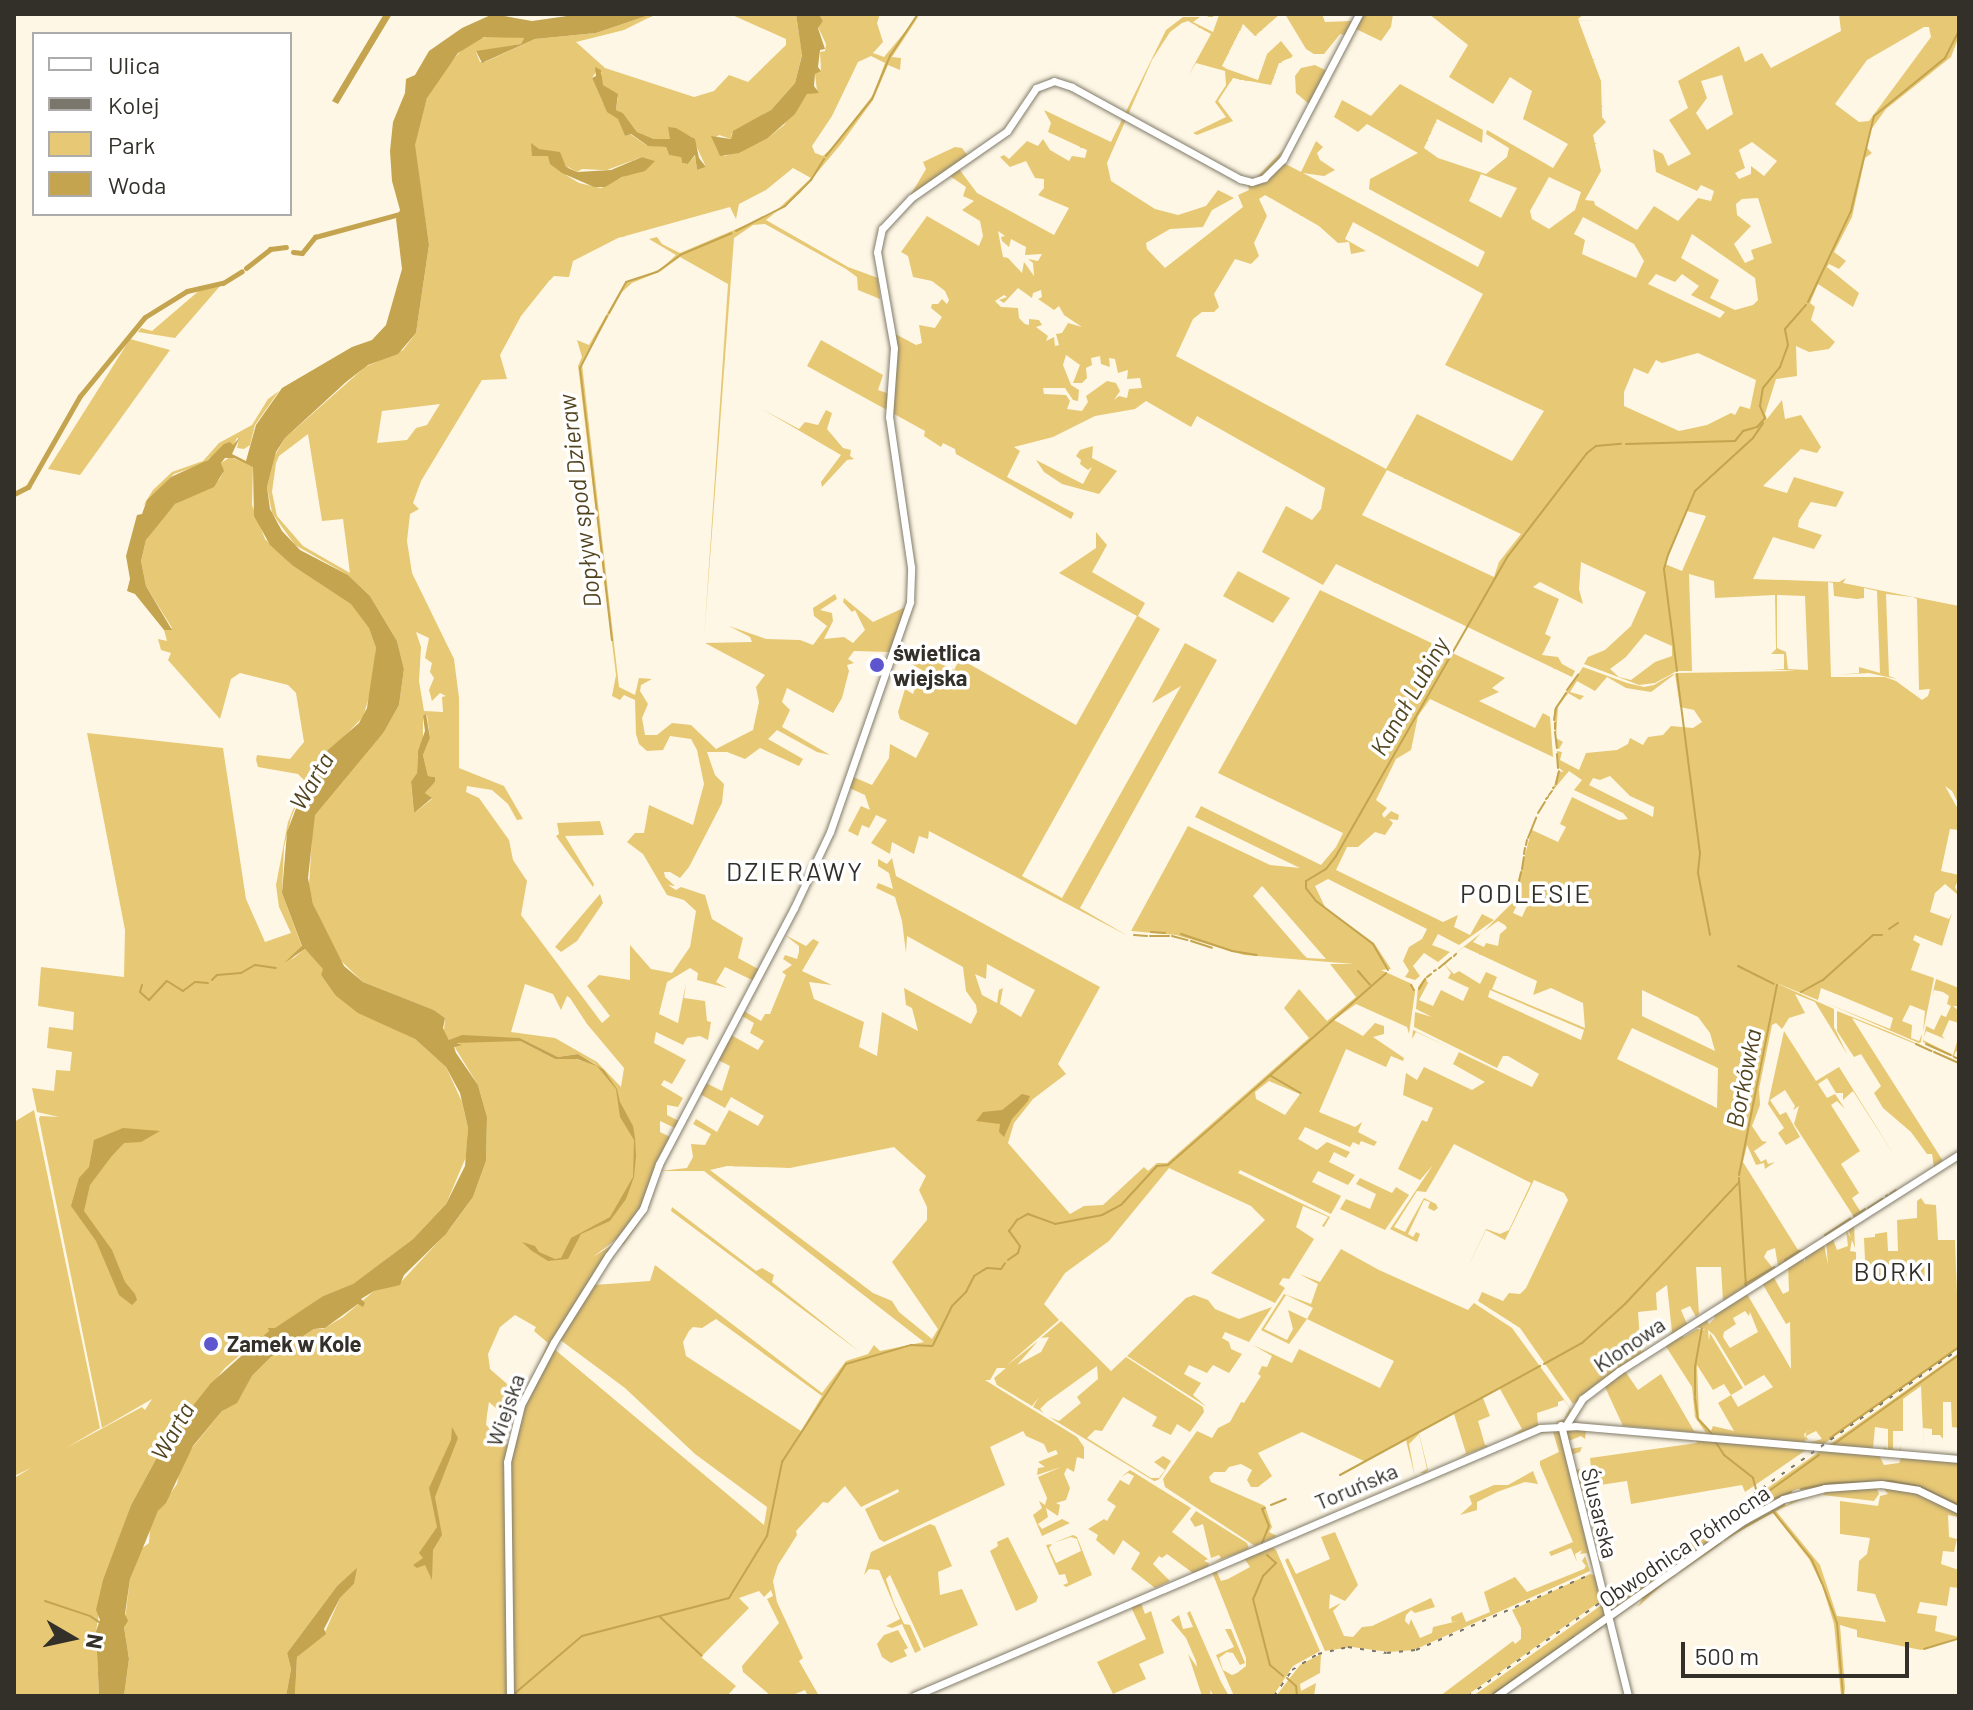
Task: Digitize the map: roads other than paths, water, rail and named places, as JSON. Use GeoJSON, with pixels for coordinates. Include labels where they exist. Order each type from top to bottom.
{"type":"FeatureCollection","features":[{"type":"Feature","properties":{"kind":"street","name":"Wiejska"},"geometry":{"type":"LineString","coordinates":[[510,1696],[507,1462],[514,1426],[548,1351],[608,1256],[643,1209],[657,1170],[819,857],[910,602],[911,567],[889,417],[894,348],[877,252],[882,229],[911,198],[1007,131],[1036,88],[1054,81],[1072,87],[1240,179],[1252,182],[1264,178],[1283,159],[1359,14]]}},
{"type":"Feature","properties":{"kind":"street","name":"Klonowa"},"geometry":{"type":"LineString","coordinates":[[1564,1425],[1585,1396],[1724,1303],[1959,1154]]}},
{"type":"Feature","properties":{"kind":"street","name":"Toruńska"},"geometry":{"type":"LineString","coordinates":[[914,1696],[1518,1436],[1564,1425],[1959,1459]]}},
{"type":"Feature","properties":{"kind":"street","name":"Ślusarska"},"geometry":{"type":"LineString","coordinates":[[1564,1425],[1628,1696]]}},
{"type":"Feature","properties":{"kind":"street","name":"Obwodnica Północna"},"geometry":{"type":"LineString","coordinates":[[1496,1696],[1752,1516],[1793,1496],[1825,1488],[1881,1484],[1918,1490],[1958,1509]]}},
{"type":"Feature","properties":{"kind":"water"},"geometry":{"type":"Polygon","coordinates":[[[384,14],[392,14],[338,104],[332,101],[384,14]]]}},
{"type":"Feature","properties":{"kind":"water","name":"Warta"},"geometry":{"type":"Polygon","coordinates":[[[493,14],[532,21],[567,16],[652,14],[596,33],[535,39],[482,63],[476,51],[521,44],[524,38],[484,37],[458,53],[427,98],[415,145],[429,245],[416,333],[398,354],[368,365],[346,382],[285,438],[276,452],[267,487],[270,509],[282,531],[300,550],[348,575],[370,596],[397,641],[404,669],[399,705],[384,732],[315,815],[308,878],[313,904],[344,966],[363,982],[434,1010],[445,1018],[443,1028],[449,1040],[462,1035],[520,1038],[558,1057],[578,1054],[604,1070],[617,1089],[620,1102],[633,1126],[636,1156],[634,1177],[626,1199],[610,1221],[581,1234],[568,1259],[548,1261],[532,1251],[522,1242],[555,1259],[561,1258],[571,1238],[610,1217],[633,1177],[634,1140],[620,1117],[616,1089],[597,1066],[577,1059],[555,1059],[520,1041],[457,1043],[462,1045],[454,1047],[456,1053],[478,1085],[487,1117],[486,1161],[473,1197],[446,1234],[404,1275],[400,1285],[374,1291],[361,1299],[365,1303],[363,1307],[358,1304],[325,1328],[314,1329],[271,1357],[252,1376],[237,1403],[222,1411],[193,1446],[166,1503],[158,1511],[130,1579],[125,1614],[128,1621],[124,1627],[129,1659],[124,1696],[99,1696],[96,1631],[100,1620],[96,1610],[103,1580],[131,1505],[168,1437],[211,1383],[269,1331],[268,1328],[275,1328],[323,1296],[353,1284],[413,1239],[446,1204],[465,1166],[468,1128],[460,1093],[446,1067],[415,1039],[358,1013],[335,995],[321,975],[323,969],[305,949],[284,963],[302,946],[282,893],[287,832],[305,785],[328,750],[359,723],[367,708],[376,648],[369,628],[351,604],[293,566],[270,545],[254,516],[253,467],[234,458],[225,458],[221,463],[224,471],[214,487],[175,504],[146,540],[141,561],[146,586],[172,630],[164,630],[135,594],[127,591],[130,579],[126,556],[137,515],[142,514],[147,500],[171,477],[208,460],[224,444],[230,442],[233,445],[240,437],[232,454],[246,461],[256,425],[282,388],[352,347],[372,340],[386,325],[402,269],[396,219],[400,210],[392,181],[390,151],[393,122],[405,93],[406,79],[415,75],[429,51],[462,28],[493,14]]]}},
{"type":"Feature","properties":{"kind":"water"},"geometry":{"type":"Polygon","coordinates":[[[796,14],[819,14],[823,21],[818,28],[825,49],[820,50],[818,67],[821,71],[815,74],[814,86],[819,93],[807,94],[795,114],[768,138],[739,153],[720,156],[711,136],[731,139],[733,131],[771,110],[795,83],[802,55],[796,14]]]}},
{"type":"Feature","properties":{"kind":"water"},"geometry":{"type":"Polygon","coordinates":[[[595,67],[601,70],[603,85],[618,94],[616,110],[623,113],[637,132],[654,139],[670,139],[668,127],[676,128],[695,139],[699,158],[706,167],[697,170],[695,155],[688,164],[682,163],[681,157],[669,155],[666,147],[648,146],[631,134],[625,136],[618,119],[607,112],[592,78],[596,76],[595,67]]]}},
{"type":"Feature","properties":{"kind":"water"},"geometry":{"type":"Polygon","coordinates":[[[531,143],[539,149],[560,152],[566,167],[577,172],[611,170],[642,157],[655,161],[645,171],[622,177],[605,187],[594,187],[562,173],[550,164],[548,156],[532,156],[531,143]]]}},
{"type":"Feature","properties":{"kind":"water"},"geometry":{"type":"Polygon","coordinates":[[[426,714],[430,738],[423,755],[428,776],[435,777],[435,782],[425,793],[432,798],[414,813],[411,782],[417,773],[418,751],[425,731],[423,716],[426,714]]]}},
{"type":"Feature","properties":{"kind":"water"},"geometry":{"type":"Polygon","coordinates":[[[1022,1094],[1030,1096],[1012,1119],[1004,1137],[999,1132],[1000,1124],[976,1121],[983,1112],[1002,1110],[1022,1094]]]}},
{"type":"Feature","properties":{"kind":"water"},"geometry":{"type":"Polygon","coordinates":[[[123,1128],[160,1131],[141,1142],[124,1143],[90,1185],[84,1211],[112,1250],[125,1282],[135,1294],[137,1300],[132,1305],[119,1295],[96,1241],[71,1206],[79,1178],[89,1167],[94,1140],[123,1128]]]}},
{"type":"Feature","properties":{"kind":"water"},"geometry":{"type":"Polygon","coordinates":[[[452,1427],[458,1438],[435,1497],[442,1535],[433,1550],[432,1580],[425,1565],[417,1568],[413,1565],[423,1558],[419,1553],[437,1527],[429,1488],[451,1440],[452,1427]]]}},
{"type":"Feature","properties":{"kind":"water"},"geometry":{"type":"Polygon","coordinates":[[[357,1568],[354,1584],[340,1598],[324,1629],[326,1634],[297,1657],[295,1696],[286,1696],[291,1669],[287,1653],[337,1586],[357,1568]]]}},
{"type":"Feature","properties":{"kind":"waterway","name":"Dopływ spod Dzieraw"},"geometry":{"type":"LineString","coordinates":[[826,156],[872,99],[890,56],[918,14]]}},
{"type":"Feature","properties":{"kind":"waterway","name":"Kanał Lubiny"},"geometry":{"type":"LineString","coordinates":[[1808,302],[1851,211],[1874,116],[1945,58],[1959,30]]}},
{"type":"Feature","properties":{"kind":"waterway","name":"Dopływ spod Dzieraw"},"geometry":{"type":"LineString","coordinates":[[736,231],[785,206],[811,180],[824,159]]}},
{"type":"Feature","properties":{"kind":"waterway"},"geometry":{"type":"LineString","coordinates":[[293,252],[302,253],[315,237],[399,214]]}},
{"type":"Feature","properties":{"kind":"waterway","name":"Dopływ spod Dzieraw"},"geometry":{"type":"LineString","coordinates":[[609,313],[626,282],[657,272],[680,255],[732,233]]}},
{"type":"Feature","properties":{"kind":"waterway"},"geometry":{"type":"LineString","coordinates":[[246,268],[270,249],[286,247]]}},
{"type":"Feature","properties":{"kind":"waterway"},"geometry":{"type":"LineString","coordinates":[[14,494],[28,487],[80,396],[145,317],[187,291],[223,283],[242,271]]}},
{"type":"Feature","properties":{"kind":"waterway","name":"Kanał Lubiny"},"geometry":{"type":"LineString","coordinates":[[1626,444],[1735,441],[1743,431],[1757,427],[1765,418],[1760,406],[1763,388],[1780,367],[1788,345],[1785,329],[1806,305]]}},
{"type":"Feature","properties":{"kind":"waterway","name":"Dopływ spod Dzieraw"},"geometry":{"type":"LineString","coordinates":[[607,316],[580,368],[612,640]]}},
{"type":"Feature","properties":{"kind":"waterway"},"geometry":{"type":"LineString","coordinates":[[1677,671],[1664,569],[1668,555],[1695,491],[1753,438],[1763,423]]}},
{"type":"Feature","properties":{"kind":"waterway","name":"Kanał Lubiny"},"geometry":{"type":"LineString","coordinates":[[1388,970],[1373,944],[1316,901],[1306,888],[1306,881],[1326,869],[1336,856],[1508,556],[1587,453],[1596,446],[1621,444]]}},
{"type":"Feature","properties":{"kind":"waterway"},"geometry":{"type":"LineString","coordinates":[[1677,674],[1700,853],[1698,873],[1710,935]]}},
{"type":"Feature","properties":{"kind":"waterway"},"geometry":{"type":"LineString","coordinates":[[1567,690],[1578,675]]}},
{"type":"Feature","properties":{"kind":"waterway"},"geometry":{"type":"LineString","coordinates":[[1554,720],[1556,708],[1566,693]]}},
{"type":"Feature","properties":{"kind":"waterway"},"geometry":{"type":"LineString","coordinates":[[1555,723],[1555,729]]}},
{"type":"Feature","properties":{"kind":"waterway"},"geometry":{"type":"LineString","coordinates":[[1555,732],[1557,748]]}},
{"type":"Feature","properties":{"kind":"waterway"},"geometry":{"type":"LineString","coordinates":[[1557,754],[1558,768]]}},
{"type":"Feature","properties":{"kind":"waterway"},"geometry":{"type":"LineString","coordinates":[[1556,784],[1559,771]]}},
{"type":"Feature","properties":{"kind":"waterway"},"geometry":{"type":"LineString","coordinates":[[1549,795],[1552,791]]}},
{"type":"Feature","properties":{"kind":"waterway"},"geometry":{"type":"LineString","coordinates":[[1538,813],[1545,802]]}},
{"type":"Feature","properties":{"kind":"waterway"},"geometry":{"type":"LineString","coordinates":[[1528,838],[1536,818]]}},
{"type":"Feature","properties":{"kind":"waterway"},"geometry":{"type":"LineString","coordinates":[[1526,845],[1527,840]]}},
{"type":"Feature","properties":{"kind":"waterway"},"geometry":{"type":"LineString","coordinates":[[1524,854],[1525,848]]}},
{"type":"Feature","properties":{"kind":"waterway"},"geometry":{"type":"LineString","coordinates":[[1522,869],[1524,857]]}},
{"type":"Feature","properties":{"kind":"waterway"},"geometry":{"type":"LineString","coordinates":[[1519,881],[1521,872]]}},
{"type":"Feature","properties":{"kind":"waterway"},"geometry":{"type":"LineString","coordinates":[[1515,893],[1518,885]]}},
{"type":"Feature","properties":{"kind":"waterway","name":"Borkówka"},"geometry":{"type":"LineString","coordinates":[[1889,929],[1898,923]]}},
{"type":"Feature","properties":{"kind":"waterway"},"geometry":{"type":"LineString","coordinates":[[1151,932],[1165,933]]}},
{"type":"Feature","properties":{"kind":"waterway"},"geometry":{"type":"LineString","coordinates":[[1181,934],[1232,951],[1257,955]]}},
{"type":"Feature","properties":{"kind":"waterway"},"geometry":{"type":"LineString","coordinates":[[1134,935],[1147,936]]}},
{"type":"Feature","properties":{"kind":"waterway","name":"Borkówka"},"geometry":{"type":"LineString","coordinates":[[1801,992],[1823,980],[1873,935],[1882,935]]}},
{"type":"Feature","properties":{"kind":"waterway"},"geometry":{"type":"LineString","coordinates":[[1150,936],[1169,936]]}},
{"type":"Feature","properties":{"kind":"waterway"},"geometry":{"type":"LineString","coordinates":[[1172,936],[1187,940]]}},
{"type":"Feature","properties":{"kind":"waterway"},"geometry":{"type":"LineString","coordinates":[[1191,941],[1212,948]]}},
{"type":"Feature","properties":{"kind":"waterway"},"geometry":{"type":"LineString","coordinates":[[1439,968],[1451,958]]}},
{"type":"Feature","properties":{"kind":"waterway"},"geometry":{"type":"LineString","coordinates":[[212,980],[217,975],[241,973],[255,965],[276,968]]}},
{"type":"Feature","properties":{"kind":"waterway"},"geometry":{"type":"LineString","coordinates":[[1738,966],[1774,984]]}},
{"type":"Feature","properties":{"kind":"waterway"},"geometry":{"type":"LineString","coordinates":[[1358,971],[1370,985]]}},
{"type":"Feature","properties":{"kind":"waterway","name":"Kanał Lubiny"},"geometry":{"type":"LineString","coordinates":[[1224,1116],[1386,973]]}},
{"type":"Feature","properties":{"kind":"waterway"},"geometry":{"type":"LineString","coordinates":[[1427,977],[1431,974]]}},
{"type":"Feature","properties":{"kind":"waterway"},"geometry":{"type":"LineString","coordinates":[[1419,989],[1425,979]]}},
{"type":"Feature","properties":{"kind":"waterway"},"geometry":{"type":"LineString","coordinates":[[142,985],[140,992],[149,1000],[167,981],[183,991],[195,982],[208,983]]}},
{"type":"Feature","properties":{"kind":"waterway"},"geometry":{"type":"LineString","coordinates":[[1411,985],[1414,990]]}},
{"type":"Feature","properties":{"kind":"waterway","name":"Borkówka"},"geometry":{"type":"LineString","coordinates":[[1739,1175],[1777,985]]}},
{"type":"Feature","properties":{"kind":"waterway"},"geometry":{"type":"LineString","coordinates":[[1916,1044],[1931,1051]]}},
{"type":"Feature","properties":{"kind":"waterway"},"geometry":{"type":"LineString","coordinates":[[1926,1044],[1951,1055]]}},
{"type":"Feature","properties":{"kind":"waterway"},"geometry":{"type":"LineString","coordinates":[[1934,1052],[1959,1063]]}},
{"type":"Feature","properties":{"kind":"waterway"},"geometry":{"type":"LineString","coordinates":[[1954,1057],[1959,1059]]}},
{"type":"Feature","properties":{"kind":"waterway"},"geometry":{"type":"LineString","coordinates":[[1271,1076],[1301,1093]]}},
{"type":"Feature","properties":{"kind":"waterway","name":"Kanał Lubiny"},"geometry":{"type":"LineString","coordinates":[[1176,1158],[1223,1117]]}},
{"type":"Feature","properties":{"kind":"waterway","name":"Kanał Lubiny"},"geometry":{"type":"LineString","coordinates":[[1008,1260],[1018,1253],[1020,1246],[1009,1231],[1017,1220],[1028,1214],[1055,1224],[1102,1215],[1121,1205],[1157,1166],[1168,1165],[1175,1159]]}},
{"type":"Feature","properties":{"kind":"waterway","name":"Borkówka"},"geometry":{"type":"LineString","coordinates":[[1739,1178],[1746,1286]]}},
{"type":"Feature","properties":{"kind":"waterway"},"geometry":{"type":"LineString","coordinates":[[1544,1364],[1582,1343],[1625,1304],[1739,1182]]}},
{"type":"Feature","properties":{"kind":"waterway"},"geometry":{"type":"LineString","coordinates":[[1890,1194],[1896,1190]]}},
{"type":"Feature","properties":{"kind":"waterway"},"geometry":{"type":"LineString","coordinates":[[1868,1208],[1882,1199]]}},
{"type":"Feature","properties":{"kind":"waterway"},"geometry":{"type":"LineString","coordinates":[[1854,1216],[1865,1209]]}},
{"type":"Feature","properties":{"kind":"waterway"},"geometry":{"type":"LineString","coordinates":[[1825,1235],[1850,1219]]}},
{"type":"Feature","properties":{"kind":"waterway"},"geometry":{"type":"LineString","coordinates":[[1785,1260],[1799,1251]]}},
{"type":"Feature","properties":{"kind":"waterway","name":"Kanał Lubiny"},"geometry":{"type":"LineString","coordinates":[[933,1345],[952,1306],[966,1292],[974,1276],[987,1268],[1001,1269],[1005,1263]]}},
{"type":"Feature","properties":{"kind":"waterway"},"geometry":{"type":"LineString","coordinates":[[1745,1284],[1775,1267]]}},
{"type":"Feature","properties":{"kind":"waterway","name":"Borkówka"},"geometry":{"type":"LineString","coordinates":[[1695,1396],[1695,1367],[1702,1329]]}},
{"type":"Feature","properties":{"kind":"waterway","name":"Kanał Lubiny"},"geometry":{"type":"LineString","coordinates":[[514,1694],[582,1636],[729,1598],[767,1536],[782,1462],[846,1364],[911,1345],[932,1346]]}},
{"type":"Feature","properties":{"kind":"waterway"},"geometry":{"type":"LineString","coordinates":[[1830,1438],[1959,1347]]}},
{"type":"Feature","properties":{"kind":"waterway"},"geometry":{"type":"LineString","coordinates":[[1834,1444],[1959,1355]]}},
{"type":"Feature","properties":{"kind":"waterway"},"geometry":{"type":"LineString","coordinates":[[1340,1475],[1540,1366]]}},
{"type":"Feature","properties":{"kind":"waterway","name":"Borkówka"},"geometry":{"type":"LineString","coordinates":[[1695,1398],[1698,1419],[1712,1434]]}},
{"type":"Feature","properties":{"kind":"waterway","name":"Borkówka"},"geometry":{"type":"LineString","coordinates":[[1715,1441],[1724,1455],[1753,1478],[1756,1489]]}},
{"type":"Feature","properties":{"kind":"waterway"},"geometry":{"type":"LineString","coordinates":[[1762,1496],[1819,1455]]}},
{"type":"Feature","properties":{"kind":"waterway"},"geometry":{"type":"LineString","coordinates":[[1801,1489],[1831,1483],[1891,1481],[1919,1486],[1959,1505]]}},
{"type":"Feature","properties":{"kind":"waterway"},"geometry":{"type":"LineString","coordinates":[[1766,1502],[1791,1492]]}},
{"type":"Feature","properties":{"kind":"waterway"},"geometry":{"type":"LineString","coordinates":[[1271,1505],[1286,1499]]}},
{"type":"Feature","properties":{"kind":"waterway"},"geometry":{"type":"LineString","coordinates":[[1749,1514],[1766,1502]]}},
{"type":"Feature","properties":{"kind":"waterway"},"geometry":{"type":"LineString","coordinates":[[1726,1538],[1784,1505]]}},
{"type":"Feature","properties":{"kind":"waterway"},"geometry":{"type":"LineString","coordinates":[[1262,1543],[1269,1526],[1262,1509],[1265,1508]]}},
{"type":"Feature","properties":{"kind":"waterway","name":"Borkówka"},"geometry":{"type":"LineString","coordinates":[[1772,1510],[1812,1560],[1822,1583],[1837,1623],[1843,1696]]}},
{"type":"Feature","properties":{"kind":"waterway"},"geometry":{"type":"LineString","coordinates":[[1693,1561],[1717,1545]]}},
{"type":"Feature","properties":{"kind":"waterway"},"geometry":{"type":"LineString","coordinates":[[1267,1555],[1276,1563],[1263,1576],[1253,1599],[1270,1665],[1283,1676]]}},
{"type":"Feature","properties":{"kind":"waterway"},"geometry":{"type":"LineString","coordinates":[[1643,1598],[1664,1582]]}},
{"type":"Feature","properties":{"kind":"waterway"},"geometry":{"type":"LineString","coordinates":[[45,1601],[99,1622]]}},
{"type":"Feature","properties":{"kind":"waterway"},"geometry":{"type":"LineString","coordinates":[[660,1617],[702,1656]]}},
{"type":"Feature","properties":{"kind":"waterway"},"geometry":{"type":"LineString","coordinates":[[1587,1636],[1601,1627]]}},
{"type":"Feature","properties":{"kind":"waterway"},"geometry":{"type":"LineString","coordinates":[[1490,1696],[1574,1637]]}},
{"type":"Feature","properties":{"kind":"waterway"},"geometry":{"type":"LineString","coordinates":[[1924,1649],[1959,1638]]}},
{"type":"Feature","properties":{"kind":"waterway"},"geometry":{"type":"LineString","coordinates":[[1287,1678],[1296,1686],[1297,1696]]}},
{"type":"Feature","properties":{"kind":"railway"},"geometry":{"type":"LineString","coordinates":[[1468,1696],[1959,1349]]}},
{"type":"Feature","properties":{"kind":"railway"},"geometry":{"type":"LineString","coordinates":[[1274,1696],[1292,1670],[1318,1654],[1348,1647],[1387,1653],[1416,1650],[1585,1577]]}},
{"type":"Feature","properties":{"kind":"place","name":"świetlica wiejska"},"geometry":{"type":"Point","coordinates":[877,665]}},
{"type":"Feature","properties":{"kind":"place","name":"Zamek w Kole"},"geometry":{"type":"Point","coordinates":[211,1344]}},
{"type":"Feature","properties":{"kind":"district","name":"DZIERAWY"},"geometry":{"type":"Point","coordinates":[795,871]}},
{"type":"Feature","properties":{"kind":"district","name":"PODLESIE"},"geometry":{"type":"Point","coordinates":[1526,893]}},
{"type":"Feature","properties":{"kind":"district","name":"BORKI"},"geometry":{"type":"Point","coordinates":[1894,1271]}}]}
